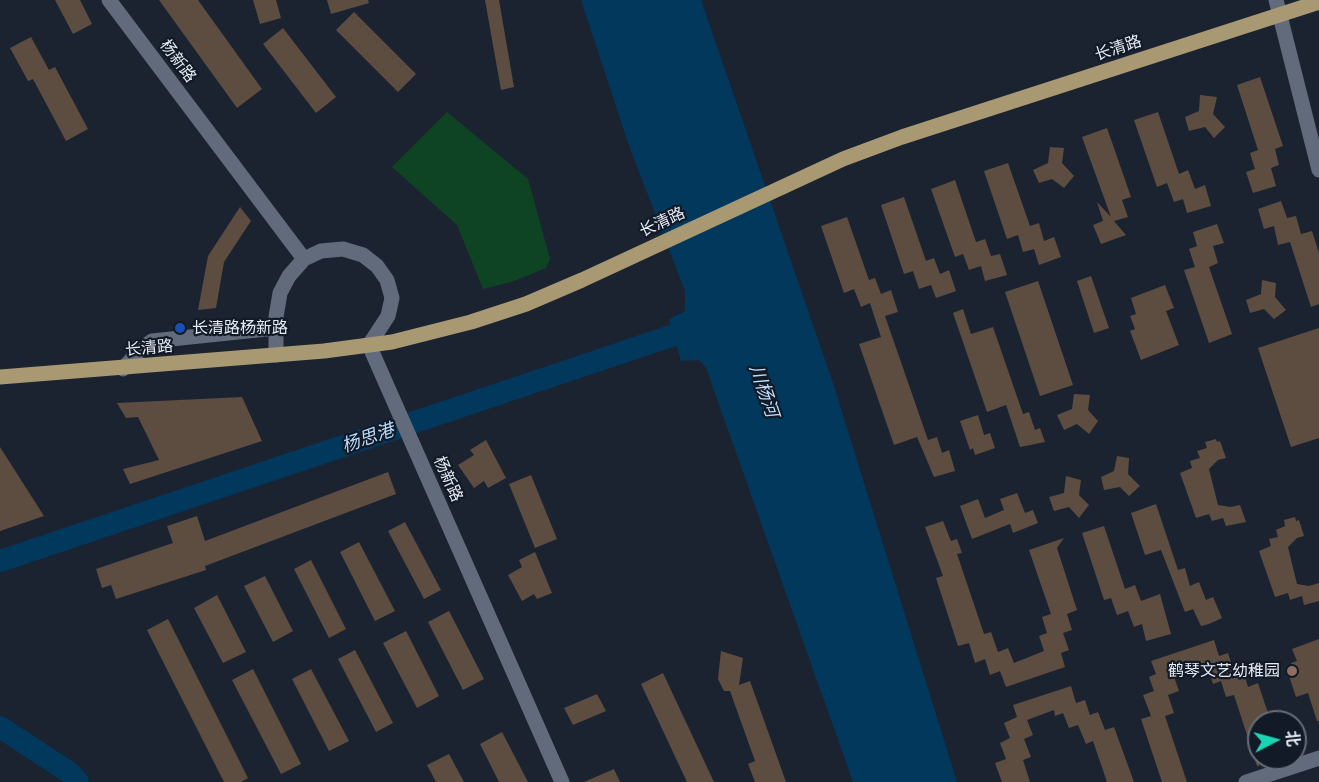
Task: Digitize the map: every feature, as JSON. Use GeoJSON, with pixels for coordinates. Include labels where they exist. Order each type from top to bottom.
{"type":"FeatureCollection","features":[{"type":"Feature","properties":{"kind":"main road","name":"长清路"},"geometry":{"type":"LineString","coordinates":[[0,377],[276,356],[416,337],[526,304],[786,184],[902,137],[1278,8],[1319,2]]}},
{"type":"Feature","properties":{"kind":"street","name":"杨新路"},"geometry":{"type":"LineString","coordinates":[[109,0],[304,259]]}},
{"type":"Feature","properties":{"kind":"street"},"geometry":{"type":"LineString","coordinates":[[1278,8],[1319,170]]}},
{"type":"Feature","properties":{"kind":"street"},"geometry":{"type":"LineString","coordinates":[[276,356],[280,293],[289,276],[304,259],[321,251],[343,249],[363,255],[377,266],[387,280],[392,298],[388,316],[369,345]]}},
{"type":"Feature","properties":{"kind":"street"},"geometry":{"type":"LineString","coordinates":[[123,369],[139,351],[152,341],[276,328]]}},
{"type":"Feature","properties":{"kind":"street","name":"杨新路"},"geometry":{"type":"LineString","coordinates":[[369,345],[562,782]]}},
{"type":"Feature","properties":{"kind":"street"},"geometry":{"type":"LineString","coordinates":[[1246,782],[1319,758]]}},
{"type":"Feature","properties":{"kind":"green space"},"geometry":{"type":"Polygon","coordinates":[[[447,112],[528,179],[550,259],[546,268],[514,281],[483,289],[457,225],[392,167],[447,112]]]}},
{"type":"Feature","properties":{"kind":"water","name":"川杨河"},"geometry":{"type":"Polygon","coordinates":[[[581,0],[701,0],[833,383],[957,782],[853,782],[706,368],[699,360],[681,361],[669,319],[685,311],[685,291],[628,143],[581,0]]]}},
{"type":"Feature","properties":{"kind":"building"},"geometry":{"type":"Polygon","coordinates":[[[55,0],[80,0],[92,24],[73,34],[55,0]]]}},
{"type":"Feature","properties":{"kind":"building"},"geometry":{"type":"Polygon","coordinates":[[[159,0],[198,0],[262,89],[237,108],[159,0]]]}},
{"type":"Feature","properties":{"kind":"building"},"geometry":{"type":"Polygon","coordinates":[[[253,0],[276,0],[281,18],[260,24],[253,0]]]}},
{"type":"Feature","properties":{"kind":"building"},"geometry":{"type":"Polygon","coordinates":[[[327,0],[368,0],[369,3],[331,14],[327,0]]]}},
{"type":"Feature","properties":{"kind":"building"},"geometry":{"type":"Polygon","coordinates":[[[485,0],[499,0],[514,87],[501,90],[485,0]]]}},
{"type":"Feature","properties":{"kind":"building"},"geometry":{"type":"Polygon","coordinates":[[[354,12],[416,74],[398,92],[336,30],[354,12]]]}},
{"type":"Feature","properties":{"kind":"building"},"geometry":{"type":"Polygon","coordinates":[[[283,28],[336,97],[316,113],[263,44],[283,28]]]}},
{"type":"Feature","properties":{"kind":"building"},"geometry":{"type":"Polygon","coordinates":[[[31,37],[49,70],[55,67],[88,129],[66,141],[33,79],[28,81],[10,48],[31,37]]]}},
{"type":"Feature","properties":{"kind":"building"},"geometry":{"type":"Polygon","coordinates":[[[1260,77],[1283,146],[1275,149],[1279,165],[1271,168],[1276,186],[1253,193],[1246,172],[1255,169],[1250,153],[1258,150],[1237,85],[1260,77]]]}},
{"type":"Feature","properties":{"kind":"building"},"geometry":{"type":"Polygon","coordinates":[[[1200,95],[1217,97],[1213,114],[1225,127],[1214,138],[1205,127],[1189,131],[1185,117],[1199,111],[1200,95]]]}},
{"type":"Feature","properties":{"kind":"building"},"geometry":{"type":"Polygon","coordinates":[[[1158,112],[1179,174],[1188,170],[1195,189],[1205,185],[1211,206],[1187,213],[1183,199],[1174,202],[1167,183],[1157,187],[1134,120],[1158,112]]]}},
{"type":"Feature","properties":{"kind":"building"},"geometry":{"type":"Polygon","coordinates":[[[1107,128],[1131,197],[1122,200],[1128,217],[1114,221],[1126,235],[1101,244],[1093,225],[1103,221],[1097,202],[1111,217],[1082,137],[1107,128]]]}},
{"type":"Feature","properties":{"kind":"building"},"geometry":{"type":"Polygon","coordinates":[[[1050,147],[1064,148],[1062,163],[1074,176],[1064,188],[1052,179],[1039,183],[1033,170],[1048,163],[1050,147]]]}},
{"type":"Feature","properties":{"kind":"building"},"geometry":{"type":"Polygon","coordinates":[[[1008,163],[1030,226],[1039,223],[1044,241],[1054,237],[1061,257],[1039,265],[1034,249],[1023,252],[1018,235],[1007,239],[984,171],[1008,163]]]}},
{"type":"Feature","properties":{"kind":"building"},"geometry":{"type":"Polygon","coordinates":[[[955,180],[976,242],[985,239],[991,256],[1000,254],[1007,275],[985,281],[981,266],[969,270],[963,254],[955,257],[931,189],[955,180]]]}},
{"type":"Feature","properties":{"kind":"building"},"geometry":{"type":"Polygon","coordinates":[[[904,197],[926,261],[934,258],[940,274],[949,270],[956,291],[936,298],[931,285],[919,289],[913,271],[904,274],[881,205],[904,197]]]}},
{"type":"Feature","properties":{"kind":"building"},"geometry":{"type":"Polygon","coordinates":[[[1281,201],[1287,218],[1296,216],[1301,234],[1312,231],[1319,253],[1319,304],[1311,307],[1290,242],[1278,245],[1274,226],[1264,229],[1258,209],[1281,201]]]}},
{"type":"Feature","properties":{"kind":"building"},"geometry":{"type":"Polygon","coordinates":[[[240,207],[251,221],[224,262],[216,308],[198,310],[208,256],[240,207]]]}},
{"type":"Feature","properties":{"kind":"building"},"geometry":{"type":"Polygon","coordinates":[[[847,217],[869,280],[875,278],[881,294],[891,290],[898,312],[885,316],[928,440],[937,437],[942,453],[949,450],[955,471],[934,477],[917,437],[894,445],[859,344],[881,337],[870,303],[861,307],[854,289],[844,293],[821,226],[847,217]]]}},
{"type":"Feature","properties":{"kind":"building"},"geometry":{"type":"Polygon","coordinates":[[[1217,224],[1224,243],[1213,246],[1218,263],[1209,267],[1232,334],[1209,343],[1184,270],[1195,267],[1189,249],[1197,246],[1193,232],[1217,224]]]}},
{"type":"Feature","properties":{"kind":"building"},"geometry":{"type":"Polygon","coordinates":[[[1091,276],[1109,328],[1094,333],[1077,281],[1091,276]]]}},
{"type":"Feature","properties":{"kind":"building"},"geometry":{"type":"Polygon","coordinates":[[[1262,280],[1276,283],[1275,297],[1286,310],[1274,319],[1264,309],[1250,313],[1246,300],[1261,294],[1262,280]]]}},
{"type":"Feature","properties":{"kind":"building"},"geometry":{"type":"Polygon","coordinates":[[[1038,281],[1073,385],[1040,396],[1005,292],[1038,281]]]}},
{"type":"Feature","properties":{"kind":"building"},"geometry":{"type":"Polygon","coordinates":[[[1165,285],[1174,308],[1166,311],[1179,345],[1141,360],[1130,331],[1135,329],[1130,316],[1136,314],[1131,298],[1165,285]]]}},
{"type":"Feature","properties":{"kind":"building"},"geometry":{"type":"Polygon","coordinates":[[[963,309],[971,334],[993,327],[1023,414],[1029,412],[1035,430],[1040,428],[1045,442],[1020,447],[1006,405],[987,412],[953,313],[963,309]]]}},
{"type":"Feature","properties":{"kind":"building"},"geometry":{"type":"Polygon","coordinates":[[[1319,328],[1319,438],[1291,447],[1258,348],[1319,328]]]}},
{"type":"Feature","properties":{"kind":"building"},"geometry":{"type":"Polygon","coordinates":[[[1074,394],[1090,395],[1088,410],[1098,421],[1089,434],[1077,424],[1064,430],[1057,415],[1072,409],[1074,394]]]}},
{"type":"Feature","properties":{"kind":"building"},"geometry":{"type":"Polygon","coordinates":[[[242,397],[262,441],[130,484],[123,469],[159,460],[138,417],[126,418],[117,403],[242,397]]]}},
{"type":"Feature","properties":{"kind":"building"},"geometry":{"type":"Polygon","coordinates":[[[978,415],[984,435],[990,433],[995,448],[975,455],[973,448],[970,450],[960,421],[978,415]]]}},
{"type":"Feature","properties":{"kind":"building"},"geometry":{"type":"Polygon","coordinates":[[[1216,439],[1217,442],[1220,441],[1226,458],[1218,460],[1209,469],[1218,505],[1230,507],[1240,505],[1246,522],[1226,526],[1223,518],[1212,521],[1209,514],[1196,518],[1180,473],[1192,468],[1190,461],[1200,458],[1197,451],[1207,448],[1205,442],[1216,439]]]}},
{"type":"Feature","properties":{"kind":"building"},"geometry":{"type":"Polygon","coordinates":[[[486,440],[506,478],[488,488],[484,481],[474,488],[458,465],[474,455],[470,450],[486,440]]]}},
{"type":"Feature","properties":{"kind":"building"},"geometry":{"type":"Polygon","coordinates":[[[0,447],[44,516],[0,531],[0,447]]]}},
{"type":"Feature","properties":{"kind":"building"},"geometry":{"type":"Polygon","coordinates":[[[1117,456],[1129,458],[1128,474],[1140,486],[1129,496],[1120,487],[1104,490],[1101,477],[1114,471],[1117,456]]]}},
{"type":"Feature","properties":{"kind":"building"},"geometry":{"type":"Polygon","coordinates":[[[388,472],[396,494],[205,566],[206,570],[116,599],[111,585],[102,588],[96,569],[173,543],[167,526],[197,516],[205,541],[388,472]]]}},
{"type":"Feature","properties":{"kind":"building"},"geometry":{"type":"Polygon","coordinates":[[[531,475],[557,539],[535,548],[509,484],[531,475]]]}},
{"type":"Feature","properties":{"kind":"building"},"geometry":{"type":"Polygon","coordinates":[[[1066,476],[1081,480],[1079,495],[1089,505],[1079,518],[1069,507],[1054,511],[1049,497],[1064,493],[1066,476]]]}},
{"type":"Feature","properties":{"kind":"building"},"geometry":{"type":"Polygon","coordinates":[[[1017,493],[1025,513],[1033,510],[1038,523],[1013,533],[1010,524],[972,539],[960,506],[978,499],[985,518],[1004,510],[1000,499],[1017,493]]]}},
{"type":"Feature","properties":{"kind":"building"},"geometry":{"type":"Polygon","coordinates":[[[1156,504],[1178,570],[1185,568],[1190,586],[1199,582],[1206,600],[1213,597],[1222,618],[1201,626],[1193,609],[1185,612],[1161,550],[1145,555],[1131,513],[1156,504]]]}},
{"type":"Feature","properties":{"kind":"building"},"geometry":{"type":"Polygon","coordinates":[[[1295,517],[1296,521],[1299,520],[1304,536],[1297,538],[1288,547],[1297,584],[1309,586],[1319,583],[1319,601],[1304,605],[1302,596],[1290,600],[1288,593],[1275,597],[1259,551],[1271,546],[1269,539],[1278,537],[1276,530],[1285,526],[1284,520],[1295,517]]]}},
{"type":"Feature","properties":{"kind":"building"},"geometry":{"type":"Polygon","coordinates":[[[943,521],[951,541],[957,539],[962,553],[957,554],[984,634],[991,632],[998,652],[1008,648],[1014,663],[1044,651],[1039,636],[1047,633],[1042,617],[1051,614],[1029,550],[1064,538],[1057,548],[1077,610],[1067,614],[1072,630],[1063,633],[1069,650],[1061,653],[1065,667],[1006,687],[1000,671],[990,675],[985,659],[975,663],[969,643],[958,646],[936,578],[943,576],[925,527],[943,521]]]}},
{"type":"Feature","properties":{"kind":"building"},"geometry":{"type":"Polygon","coordinates":[[[405,522],[441,590],[424,599],[388,531],[405,522]]]}},
{"type":"Feature","properties":{"kind":"building"},"geometry":{"type":"Polygon","coordinates":[[[1104,526],[1125,589],[1135,585],[1141,601],[1160,594],[1171,634],[1146,641],[1142,624],[1134,627],[1128,611],[1117,615],[1111,598],[1104,600],[1082,533],[1104,526]]]}},
{"type":"Feature","properties":{"kind":"building"},"geometry":{"type":"Polygon","coordinates":[[[359,542],[395,611],[375,621],[340,552],[359,542]]]}},
{"type":"Feature","properties":{"kind":"building"},"geometry":{"type":"Polygon","coordinates":[[[535,552],[552,593],[537,599],[534,594],[522,601],[508,575],[522,567],[519,560],[535,552]]]}},
{"type":"Feature","properties":{"kind":"building"},"geometry":{"type":"Polygon","coordinates":[[[311,560],[346,629],[329,638],[294,569],[311,560]]]}},
{"type":"Feature","properties":{"kind":"building"},"geometry":{"type":"Polygon","coordinates":[[[265,576],[293,631],[273,642],[244,586],[265,576]]]}},
{"type":"Feature","properties":{"kind":"building"},"geometry":{"type":"Polygon","coordinates":[[[217,595],[246,652],[223,663],[194,608],[217,595]]]}},
{"type":"Feature","properties":{"kind":"building"},"geometry":{"type":"Polygon","coordinates":[[[449,611],[484,679],[463,690],[428,622],[449,611]]]}},
{"type":"Feature","properties":{"kind":"building"},"geometry":{"type":"Polygon","coordinates":[[[168,619],[248,778],[241,782],[224,782],[147,630],[168,619]]]}},
{"type":"Feature","properties":{"kind":"building"},"geometry":{"type":"Polygon","coordinates":[[[406,631],[439,696],[417,708],[383,643],[406,631]]]}},
{"type":"Feature","properties":{"kind":"building"},"geometry":{"type":"Polygon","coordinates":[[[1319,639],[1319,721],[1317,721],[1308,693],[1296,697],[1289,676],[1295,674],[1291,663],[1297,661],[1292,649],[1319,639]]]}},
{"type":"Feature","properties":{"kind":"building"},"geometry":{"type":"Polygon","coordinates":[[[1214,640],[1219,656],[1228,653],[1234,672],[1243,670],[1248,687],[1258,683],[1267,710],[1247,710],[1247,735],[1234,695],[1226,697],[1221,681],[1213,684],[1207,665],[1173,674],[1179,691],[1168,695],[1174,713],[1165,716],[1187,782],[1162,782],[1141,719],[1151,716],[1143,695],[1154,691],[1149,677],[1156,674],[1151,661],[1214,640]]]}},
{"type":"Feature","properties":{"kind":"building"},"geometry":{"type":"Polygon","coordinates":[[[355,650],[393,723],[376,732],[338,659],[355,650]]]}},
{"type":"Feature","properties":{"kind":"building"},"geometry":{"type":"Polygon","coordinates":[[[721,651],[743,658],[739,685],[750,681],[786,782],[755,782],[748,764],[755,761],[730,691],[724,691],[718,679],[721,651]]]}},
{"type":"Feature","properties":{"kind":"building"},"geometry":{"type":"Polygon","coordinates":[[[253,669],[301,764],[281,774],[232,680],[253,669]]]}},
{"type":"Feature","properties":{"kind":"building"},"geometry":{"type":"Polygon","coordinates":[[[311,669],[349,741],[329,751],[292,679],[311,669]]]}},
{"type":"Feature","properties":{"kind":"building"},"geometry":{"type":"Polygon","coordinates":[[[663,673],[714,782],[687,782],[641,684],[663,673]]]}},
{"type":"Feature","properties":{"kind":"building"},"geometry":{"type":"Polygon","coordinates":[[[1071,686],[1076,703],[1085,700],[1090,715],[1098,712],[1105,730],[1114,727],[1134,782],[1107,782],[1093,741],[1086,744],[1078,725],[1069,728],[1063,713],[1055,716],[1054,710],[1027,720],[1033,735],[1024,739],[1031,757],[1023,760],[1030,782],[1002,782],[995,763],[1006,759],[1000,743],[1010,738],[1004,723],[1017,717],[1013,705],[1071,686]]]}},
{"type":"Feature","properties":{"kind":"building"},"geometry":{"type":"Polygon","coordinates":[[[597,694],[606,711],[573,725],[564,708],[597,694]]]}},
{"type":"Feature","properties":{"kind":"building"},"geometry":{"type":"Polygon","coordinates":[[[502,732],[528,782],[499,782],[480,744],[502,732]]]}},
{"type":"Feature","properties":{"kind":"building"},"geometry":{"type":"Polygon","coordinates":[[[449,754],[464,782],[436,782],[427,765],[449,754]]]}},
{"type":"Feature","properties":{"kind":"building"},"geometry":{"type":"Polygon","coordinates":[[[614,769],[620,782],[584,782],[614,769]]]}},
{"type":"Feature","properties":{"kind":"waterway","name":"杨思港"},"geometry":{"type":"LineString","coordinates":[[0,561],[701,326]]}},
{"type":"Feature","properties":{"kind":"waterway","name":"杨思港"},"geometry":{"type":"LineString","coordinates":[[0,727],[70,773],[78,782]]}},
{"type":"Feature","properties":{"kind":"place","name":"长清路杨新路"},"geometry":{"type":"Point","coordinates":[180,328]}},
{"type":"Feature","properties":{"kind":"place","name":"鹤琴文艺幼稚园"},"geometry":{"type":"Point","coordinates":[1292,671]}}]}
